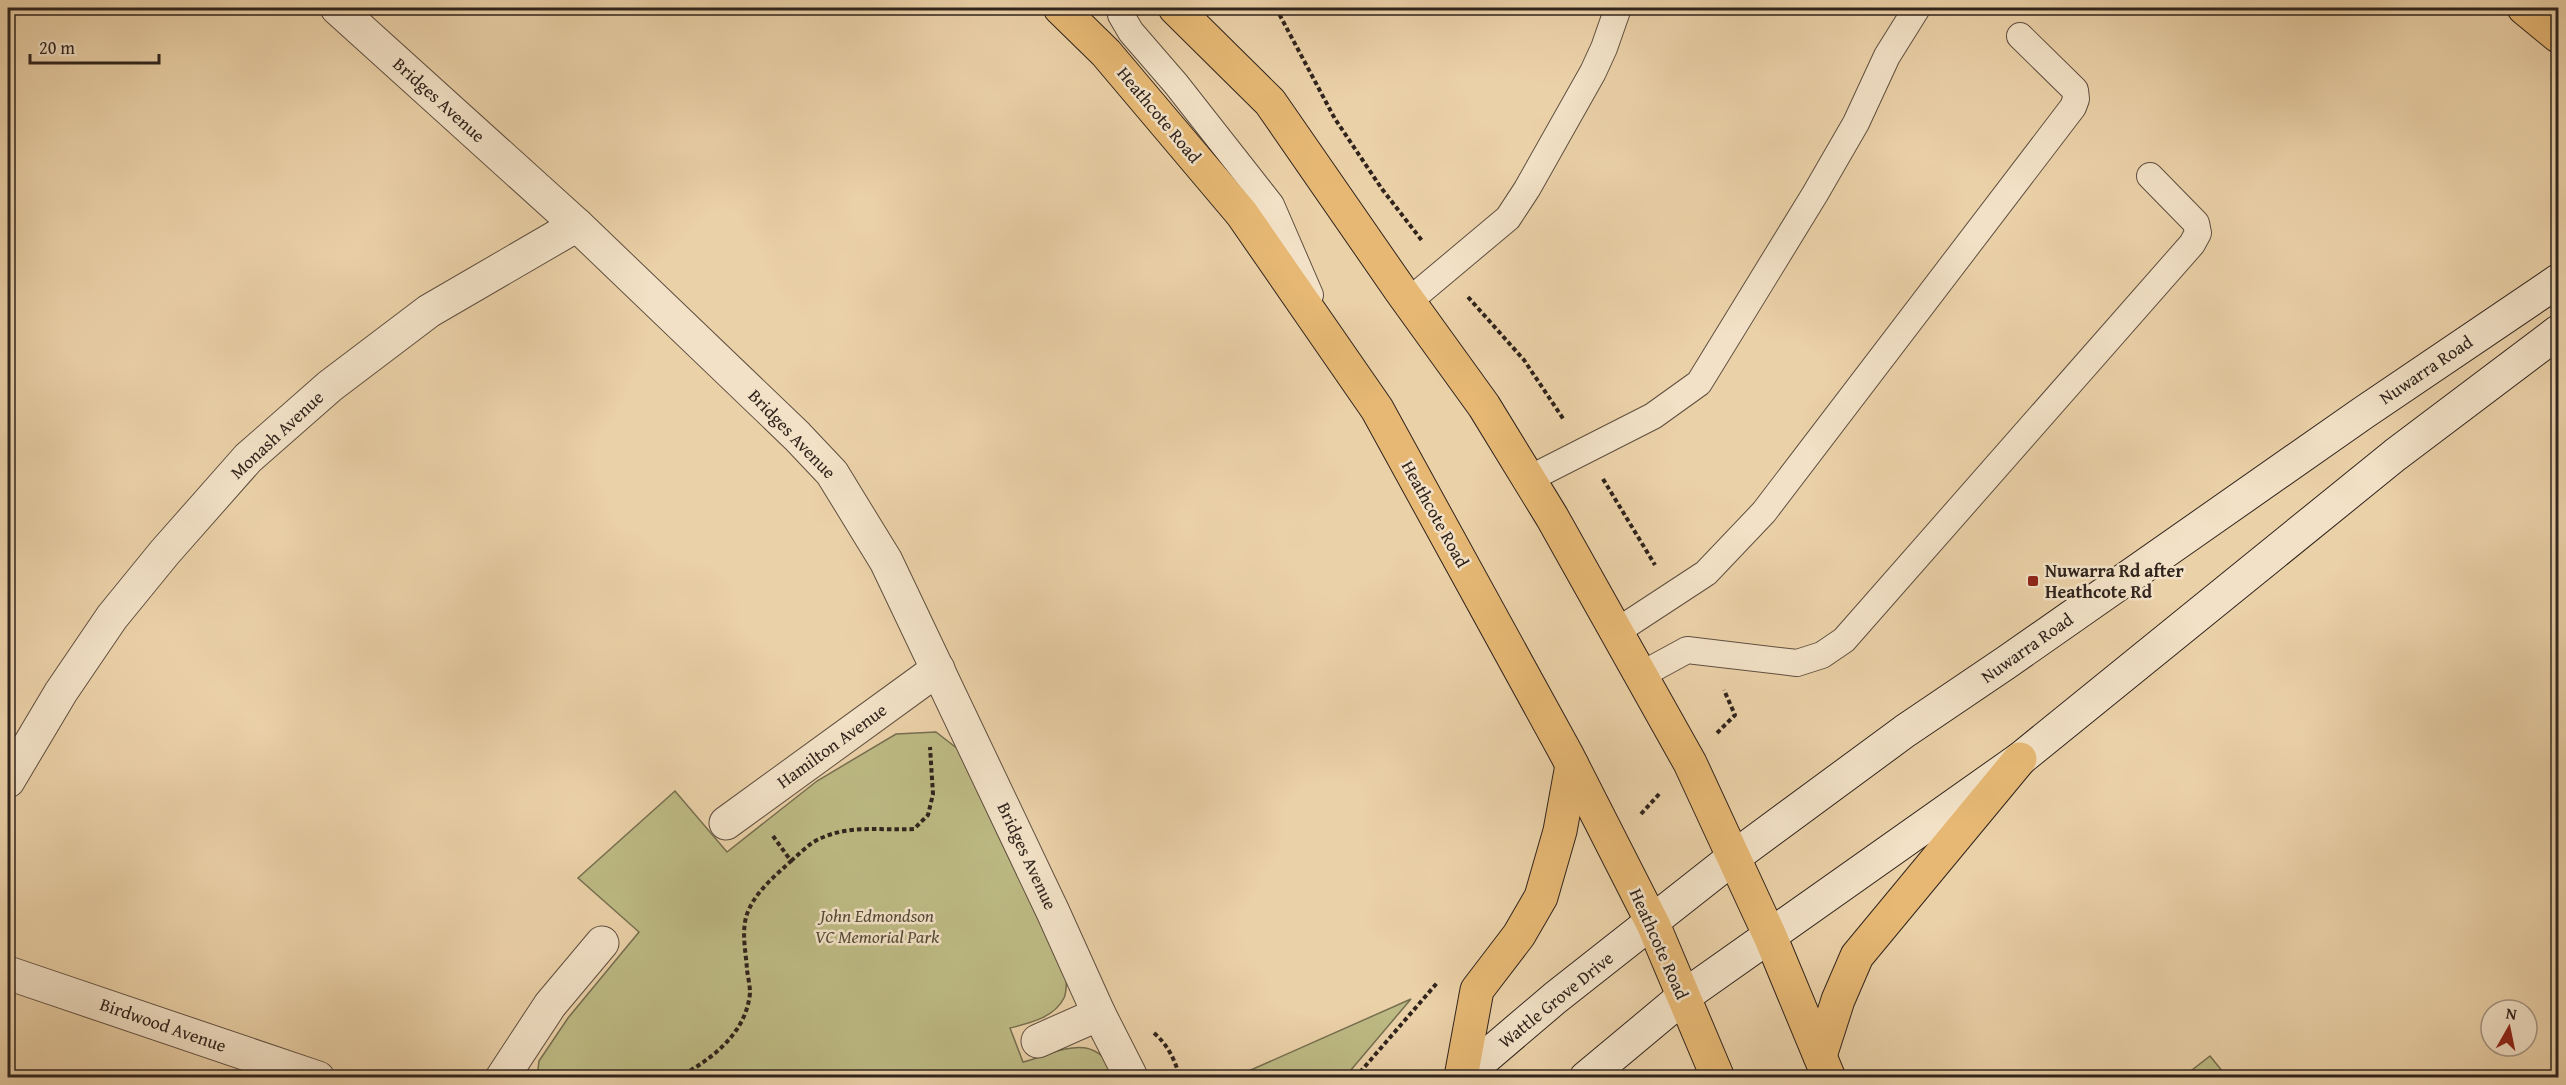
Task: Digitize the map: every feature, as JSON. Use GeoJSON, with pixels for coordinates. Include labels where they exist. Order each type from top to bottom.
{"type":"FeatureCollection","features":[{"type":"Feature","properties":{"kind":"main road","name":"Heathcote Road"},"geometry":{"type":"LineString","coordinates":[[1060,8],[1106,53],[1242,214],[1377,409],[1572,765],[1653,924],[1718,1077]]}},
{"type":"Feature","properties":{"kind":"main road"},"geometry":{"type":"LineString","coordinates":[[1175,8],[1270,102],[1484,405],[1529,479],[1690,763],[1770,936],[1825,1067]]}},
{"type":"Feature","properties":{"kind":"main road"},"geometry":{"type":"LineString","coordinates":[[2524,8],[2559,36]]}},
{"type":"Feature","properties":{"kind":"main road"},"geometry":{"type":"LineString","coordinates":[[1825,1067],[1838,1000],[1857,956],[2020,759]]}},
{"type":"Feature","properties":{"kind":"main road"},"geometry":{"type":"LineString","coordinates":[[1461,1077],[1477,990],[1519,935],[1541,897],[1560,831],[1572,765]]}},
{"type":"Feature","properties":{"kind":"street","name":"Bridges Avenue"},"geometry":{"type":"LineString","coordinates":[[338,8],[577,225],[789,428],[832,473],[886,561],[1099,1014],[1130,1075]]}},
{"type":"Feature","properties":{"kind":"street","name":"Monash Avenue"},"geometry":{"type":"LineString","coordinates":[[8,781],[61,692],[112,617],[165,552],[248,458],[330,386],[429,311],[577,225]]}},
{"type":"Feature","properties":{"kind":"street","name":"Nuwarra Road"},"geometry":{"type":"LineString","coordinates":[[1653,924],[1734,857],[1905,731],[2363,412],[2559,281]]}},
{"type":"Feature","properties":{"kind":"street"},"geometry":{"type":"LineString","coordinates":[[1586,1077],[1683,997],[2020,759],[2395,455],[2559,332]]}},
{"type":"Feature","properties":{"kind":"street","name":"Hamilton Avenue"},"geometry":{"type":"LineString","coordinates":[[739,814],[938,669]]}},
{"type":"Feature","properties":{"kind":"street","name":"Wattle Grove Drive"},"geometry":{"type":"LineString","coordinates":[[1461,1077],[1556,998],[1653,924]]}},
{"type":"Feature","properties":{"kind":"street"},"geometry":{"type":"LineString","coordinates":[[502,1077],[550,1005],[602,943]]}},
{"type":"Feature","properties":{"kind":"street","name":"Birdwood Avenue"},"geometry":{"type":"LineString","coordinates":[[8,973],[318,1077]]}},
{"type":"Feature","properties":{"kind":"street"},"geometry":{"type":"LineString","coordinates":[[1038,1041],[1099,1014]]}},
{"type":"Feature","properties":{"kind":"lane"},"geometry":{"type":"LineString","coordinates":[[1120,8],[1121,15],[1131,32],[1271,206],[1331,342]]}},
{"type":"Feature","properties":{"kind":"lane"},"geometry":{"type":"LineString","coordinates":[[1409,301],[1508,218],[1527,189],[1593,72],[1618,8]]}},
{"type":"Feature","properties":{"kind":"lane"},"geometry":{"type":"LineString","coordinates":[[1529,479],[1662,410],[1689,392],[1708,371],[1856,123],[1887,56],[1917,8]]}},
{"type":"Feature","properties":{"kind":"lane"},"geometry":{"type":"LineString","coordinates":[[1616,632],[1706,573],[1764,512],[2073,107],[2076,99],[2075,90],[2020,36]]}},
{"type":"Feature","properties":{"kind":"lane"},"geometry":{"type":"LineString","coordinates":[[1641,675],[1687,650],[1704,650],[1797,663],[1822,655],[1844,640],[2192,244],[2198,233],[2196,223],[2150,176]]}},
{"type":"Feature","properties":{"kind":"path"},"geometry":{"type":"LineString","coordinates":[[1276,8],[1335,119],[1382,189],[1445,272],[1524,360],[1585,451],[1672,595]]}},
{"type":"Feature","properties":{"kind":"path"},"geometry":{"type":"LineString","coordinates":[[1612,844],[1735,715],[1704,650]]}},
{"type":"Feature","properties":{"kind":"path"},"geometry":{"type":"LineString","coordinates":[[677,1077],[714,1055],[735,1031],[745,1014],[750,992],[744,938],[746,916],[757,894],[813,842],[844,831],[867,828],[914,829],[928,815],[933,794],[929,754],[932,738],[940,722],[957,709]]}},
{"type":"Feature","properties":{"kind":"path"},"geometry":{"type":"LineString","coordinates":[[739,814],[791,861]]}},
{"type":"Feature","properties":{"kind":"green space","name":"John Edmondson VC Memorial Park"},"geometry":{"type":"Polygon","coordinates":[[[936,732],[963,753],[1067,974],[1065,996],[1060,1005],[1040,1019],[1010,1028],[1023,1062],[1064,1049],[1087,1048],[1098,1053],[1118,1078],[537,1078],[539,1061],[568,1018],[639,932],[578,878],[675,791],[727,852],[817,781],[896,734],[936,732]]]}},
{"type":"Feature","properties":{"kind":"green space"},"geometry":{"type":"Polygon","coordinates":[[[1411,999],[1345,1077],[1235,1077],[1411,999]]]}},
{"type":"Feature","properties":{"kind":"green space"},"geometry":{"type":"Polygon","coordinates":[[[2210,1056],[2227,1077],[2183,1077],[2210,1056]]]}},
{"type":"Feature","properties":{"kind":"place","name":"Nuwarra Rd after Heathcote Rd"},"geometry":{"type":"Point","coordinates":[2033,581]}}]}
